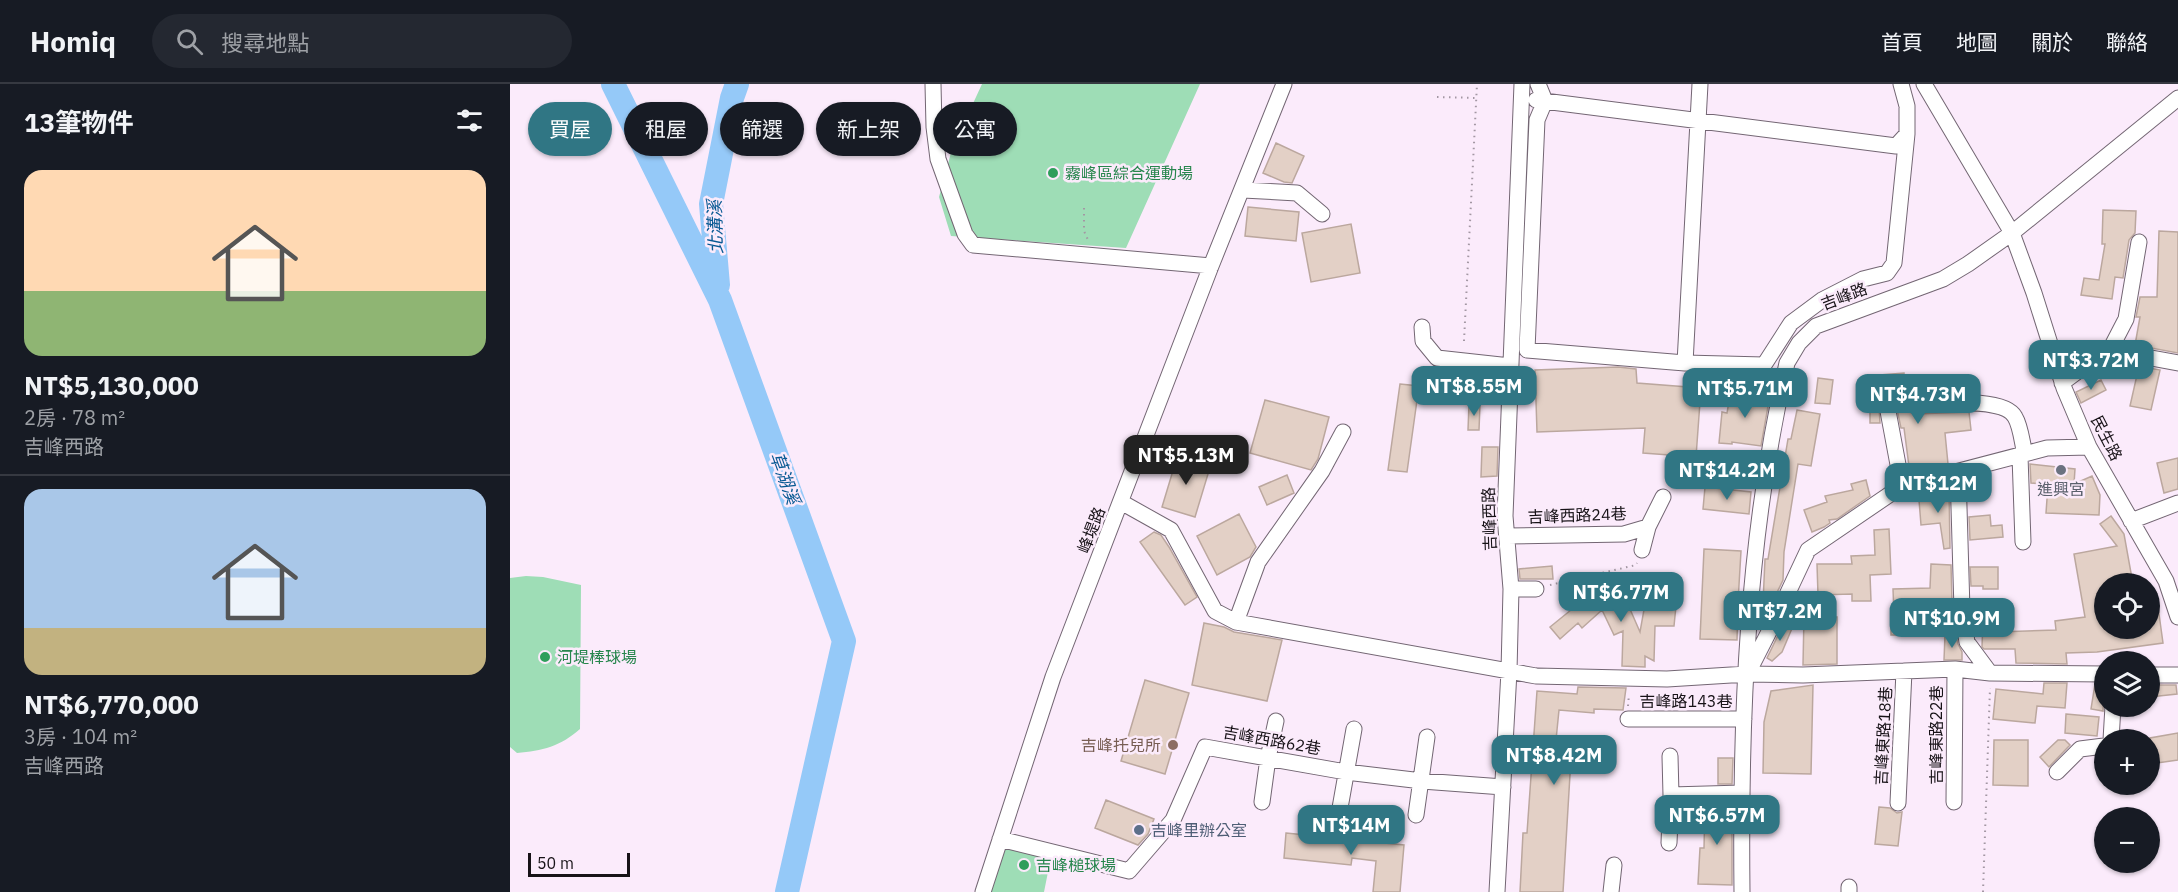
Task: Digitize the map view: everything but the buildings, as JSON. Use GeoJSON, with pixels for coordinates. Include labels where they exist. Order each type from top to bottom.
{"type":"FeatureCollection","features":[{"type":"Feature","properties":{"kind":"street"},"geometry":{"type":"LineString","coordinates":[[933,84],[934,127],[938,159],[965,234],[974,245],[1211,266]]}},
{"type":"Feature","properties":{"kind":"street","name":"峰堤路"},"geometry":{"type":"LineString","coordinates":[[983,892],[1053,676],[1211,266],[1284,84]]}},
{"type":"Feature","properties":{"kind":"street"},"geometry":{"type":"LineString","coordinates":[[1538,84],[1545,101],[1536,120],[1527,350],[1684,363],[1764,365],[1791,323],[1822,300],[1863,279],[1887,273],[1894,263],[1907,134],[1907,106],[1902,84]]}},
{"type":"Feature","properties":{"kind":"street"},"geometry":{"type":"LineString","coordinates":[[1684,363],[1700,84]]}},
{"type":"Feature","properties":{"kind":"street","name":"民生路"},"geometry":{"type":"LineString","coordinates":[[1924,84],[2012,232],[2062,383],[2089,447],[2166,581],[2178,617]]}},
{"type":"Feature","properties":{"kind":"street"},"geometry":{"type":"LineString","coordinates":[[1522,91],[1545,101],[1896,146],[1907,134]]}},
{"type":"Feature","properties":{"kind":"street","name":"吉峰西路"},"geometry":{"type":"LineString","coordinates":[[1497,892],[1509,671],[1511,589],[1505,516],[1522,91]]}},
{"type":"Feature","properties":{"kind":"street"},"geometry":{"type":"LineString","coordinates":[[2012,232],[2178,98]]}},
{"type":"Feature","properties":{"kind":"street"},"geometry":{"type":"LineString","coordinates":[[1243,190],[1297,193],[1322,214]]}},
{"type":"Feature","properties":{"kind":"street","name":"吉峰路"},"geometry":{"type":"LineString","coordinates":[[1742,892],[1744,719],[1750,596],[1760,503],[1787,363],[1800,343],[1816,326],[1943,279],[2012,232]]}},
{"type":"Feature","properties":{"kind":"street"},"geometry":{"type":"LineString","coordinates":[[2062,383],[2112,346],[2126,319],[2139,242]]}},
{"type":"Feature","properties":{"kind":"street"},"geometry":{"type":"LineString","coordinates":[[1422,327],[1424,341],[1437,358],[1510,366]]}},
{"type":"Feature","properties":{"kind":"street"},"geometry":{"type":"LineString","coordinates":[[2112,346],[2124,353],[2178,363]]}},
{"type":"Feature","properties":{"kind":"street"},"geometry":{"type":"LineString","coordinates":[[1915,404],[1978,403],[2005,407],[2015,416],[2023,455],[2023,542]]}},
{"type":"Feature","properties":{"kind":"street"},"geometry":{"type":"LineString","coordinates":[[1888,411],[1902,486]]}},
{"type":"Feature","properties":{"kind":"street"},"geometry":{"type":"LineString","coordinates":[[1236,622],[1258,562],[1322,471],[1343,432]]}},
{"type":"Feature","properties":{"kind":"street","name":"吉峰路"},"geometry":{"type":"LineString","coordinates":[[1747,674],[1808,550],[1902,486],[2047,448],[2089,447]]}},
{"type":"Feature","properties":{"kind":"street"},"geometry":{"type":"LineString","coordinates":[[1958,473],[1962,610],[1967,642],[1990,673]]}},
{"type":"Feature","properties":{"kind":"street"},"geometry":{"type":"LineString","coordinates":[[1642,550],[1648,527],[1663,497]]}},
{"type":"Feature","properties":{"kind":"street"},"geometry":{"type":"LineString","coordinates":[[1121,502],[1170,530],[1215,611],[1236,622],[1536,676],[1667,679],[1747,674],[1803,675],[1954,669],[1990,673],[2094,674]]}},
{"type":"Feature","properties":{"kind":"street"},"geometry":{"type":"LineString","coordinates":[[2131,521],[2178,503]]}},
{"type":"Feature","properties":{"kind":"street","name":"吉峰西路24巷"},"geometry":{"type":"LineString","coordinates":[[1507,536],[1624,534],[1648,527]]}},
{"type":"Feature","properties":{"kind":"street"},"geometry":{"type":"LineString","coordinates":[[1511,589],[1536,589]]}},
{"type":"Feature","properties":{"kind":"street","name":"吉峰東路22巷"},"geometry":{"type":"LineString","coordinates":[[1954,669],[1954,802]]}},
{"type":"Feature","properties":{"kind":"street","name":"吉峰東路18巷"},"geometry":{"type":"LineString","coordinates":[[1898,803],[1904,671]]}},
{"type":"Feature","properties":{"kind":"street"},"geometry":{"type":"LineString","coordinates":[[2160,675],[2178,675]]}},
{"type":"Feature","properties":{"kind":"street","name":"吉峰路143巷"},"geometry":{"type":"LineString","coordinates":[[1628,719],[1744,719]]}},
{"type":"Feature","properties":{"kind":"street"},"geometry":{"type":"LineString","coordinates":[[1262,802],[1276,721]]}},
{"type":"Feature","properties":{"kind":"street"},"geometry":{"type":"LineString","coordinates":[[1340,808],[1354,729]]}},
{"type":"Feature","properties":{"kind":"street"},"geometry":{"type":"LineString","coordinates":[[1416,815],[1427,737]]}},
{"type":"Feature","properties":{"kind":"street","name":"吉峰西路62巷"},"geometry":{"type":"LineString","coordinates":[[1000,839],[1129,871],[1173,820],[1205,747],[1346,772],[1503,787]]}},
{"type":"Feature","properties":{"kind":"street"},"geometry":{"type":"LineString","coordinates":[[2057,772],[2080,749],[2094,747]]}},
{"type":"Feature","properties":{"kind":"street"},"geometry":{"type":"LineString","coordinates":[[1669,843],[1670,756]]}},
{"type":"Feature","properties":{"kind":"street"},"geometry":{"type":"LineString","coordinates":[[1671,795],[1742,793]]}},
{"type":"Feature","properties":{"kind":"street"},"geometry":{"type":"LineString","coordinates":[[1611,892],[1614,865]]}},
{"type":"Feature","properties":{"kind":"path"},"geometry":{"type":"LineString","coordinates":[[1464,341],[1477,84]]}},
{"type":"Feature","properties":{"kind":"path"},"geometry":{"type":"LineString","coordinates":[[1437,97],[1478,98]]}},
{"type":"Feature","properties":{"kind":"path"},"geometry":{"type":"LineString","coordinates":[[1084,208],[1084,231]]}},
{"type":"Feature","properties":{"kind":"path"},"geometry":{"type":"LineString","coordinates":[[1536,589],[1636,565],[1642,550]]}},
{"type":"Feature","properties":{"kind":"path"},"geometry":{"type":"LineString","coordinates":[[1983,892],[1990,673]]}},
{"type":"Feature","properties":{"kind":"path"},"geometry":{"type":"LineString","coordinates":[[1628,719],[1629,679]]}},
{"type":"Feature","properties":{"kind":"green space","name":"霧峰區綜合運動場"},"geometry":{"type":"Polygon","coordinates":[[[982,84],[1200,84],[1126,248],[951,236],[939,197],[950,156],[1017,156],[1017,102],[974,102],[982,84]]]}},
{"type":"Feature","properties":{"kind":"green space","name":"河堤棒球場"},"geometry":{"type":"Polygon","coordinates":[[[526,576],[581,585],[580,729],[566,740],[551,747],[517,753],[510,747],[510,578],[526,576]]]}},
{"type":"Feature","properties":{"kind":"green space","name":"吉峰槌球場"},"geometry":{"type":"Polygon","coordinates":[[[1007,840],[1052,852],[1044,892],[990,892],[1007,840]]]}},
{"type":"Feature","properties":{"kind":"waterway","name":"草湖溪"},"geometry":{"type":"LineString","coordinates":[[613,84],[720,300],[844,641],[787,892]]}},
{"type":"Feature","properties":{"kind":"waterway","name":"北溝溪"},"geometry":{"type":"LineString","coordinates":[[718,285],[711,204],[732,98],[737,84]]}},
{"type":"Feature","properties":{"kind":"place","name":"霧峰區綜合運動場"},"geometry":{"type":"Point","coordinates":[1053,173]}},
{"type":"Feature","properties":{"kind":"place","name":"進興宮"},"geometry":{"type":"Point","coordinates":[2061,470]}},
{"type":"Feature","properties":{"kind":"place","name":"河堤棒球場"},"geometry":{"type":"Point","coordinates":[545,657]}},
{"type":"Feature","properties":{"kind":"place","name":"吉峰托兒所"},"geometry":{"type":"Point","coordinates":[1173,745]}},
{"type":"Feature","properties":{"kind":"place","name":"吉峰里辦公室"},"geometry":{"type":"Point","coordinates":[1139,830]}},
{"type":"Feature","properties":{"kind":"place","name":"吉峰槌球場"},"geometry":{"type":"Point","coordinates":[1024,865]}}]}
